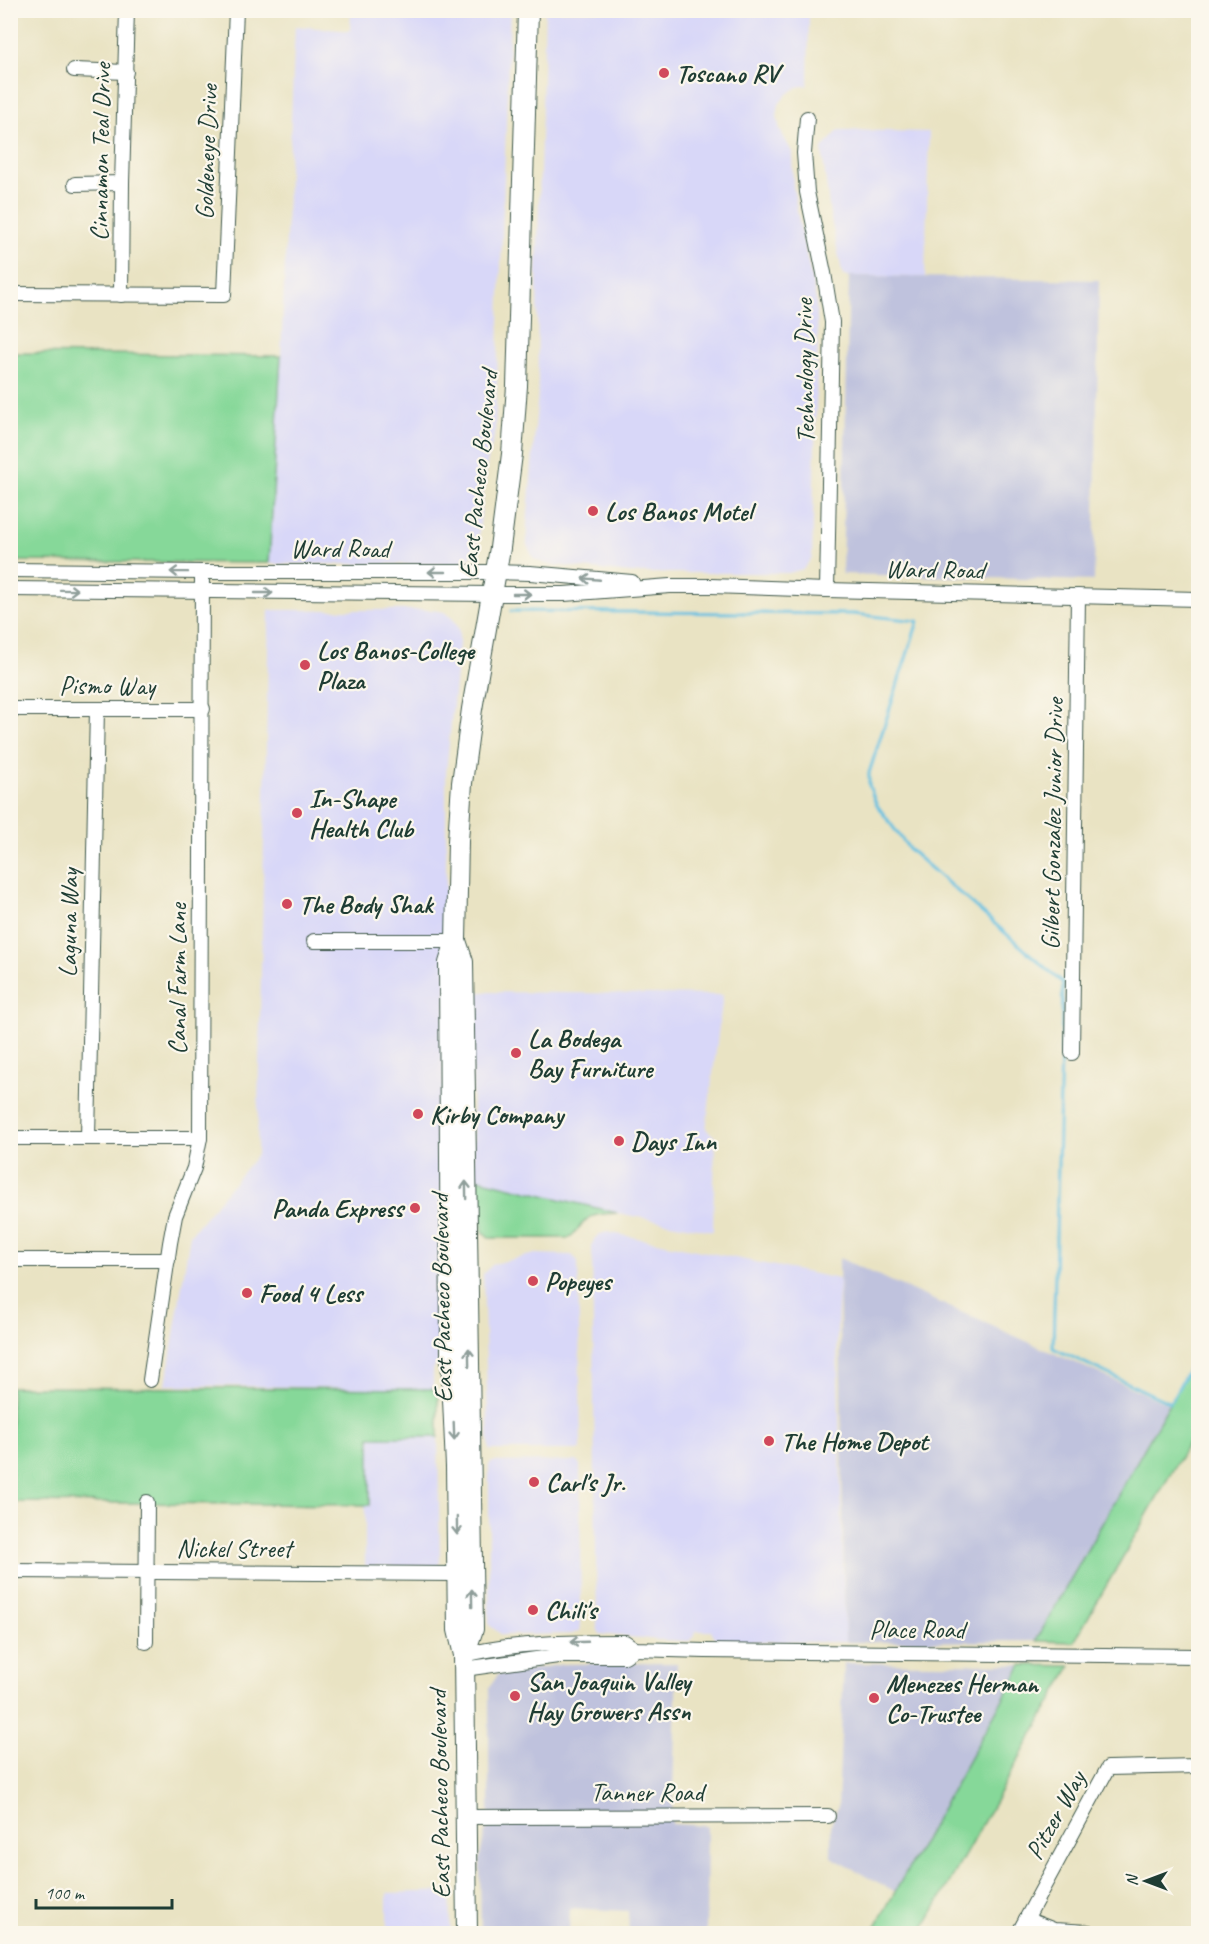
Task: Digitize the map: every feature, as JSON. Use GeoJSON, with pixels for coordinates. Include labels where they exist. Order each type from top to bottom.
{"type":"FeatureCollection","features":[{"type":"Feature","properties":{"kind":"highway","name":"East Pacheco Boulevard"},"geometry":{"type":"LineString","coordinates":[[467,1934],[464,1662],[458,1630],[451,1354],[449,963],[456,940],[462,783],[508,494],[517,386],[528,10]]}},
{"type":"Feature","properties":{"kind":"highway","name":"East Pacheco Boulevard"},"geometry":{"type":"LineString","coordinates":[[456,940],[463,962],[473,1629],[464,1662]]}},
{"type":"Feature","properties":{"kind":"street","name":"Cinnamon Teal Drive"},"geometry":{"type":"LineString","coordinates":[[121,296],[127,10]]}},
{"type":"Feature","properties":{"kind":"street","name":"Goldeneye Drive"},"geometry":{"type":"LineString","coordinates":[[121,296],[224,295],[236,10]]}},
{"type":"Feature","properties":{"kind":"street"},"geometry":{"type":"LineString","coordinates":[[74,69],[126,72]]}},
{"type":"Feature","properties":{"kind":"street","name":"Technology Drive"},"geometry":{"type":"LineString","coordinates":[[807,118],[804,153],[807,192],[832,322],[827,590]]}},
{"type":"Feature","properties":{"kind":"street"},"geometry":{"type":"LineString","coordinates":[[75,184],[122,183]]}},
{"type":"Feature","properties":{"kind":"street"},"geometry":{"type":"LineString","coordinates":[[10,294],[121,296]]}},
{"type":"Feature","properties":{"kind":"street","name":"Ward Road"},"geometry":{"type":"LineString","coordinates":[[10,570],[496,572],[670,586],[1198,598]]}},
{"type":"Feature","properties":{"kind":"street","name":"Canal Farm Lane"},"geometry":{"type":"LineString","coordinates":[[150,1380],[175,1216],[194,1168],[200,1138],[202,572]]}},
{"type":"Feature","properties":{"kind":"street","name":"Ward Road"},"geometry":{"type":"LineString","coordinates":[[10,589],[564,594],[670,586]]}},
{"type":"Feature","properties":{"kind":"street","name":"Gilbert Gonzalez Junior Drive"},"geometry":{"type":"LineString","coordinates":[[1072,1053],[1076,913],[1078,596]]}},
{"type":"Feature","properties":{"kind":"street","name":"Pismo Way"},"geometry":{"type":"LineString","coordinates":[[10,709],[203,709]]}},
{"type":"Feature","properties":{"kind":"street","name":"Laguna Way"},"geometry":{"type":"LineString","coordinates":[[88,1138],[97,709]]}},
{"type":"Feature","properties":{"kind":"street"},"geometry":{"type":"LineString","coordinates":[[314,940],[456,940]]}},
{"type":"Feature","properties":{"kind":"street"},"geometry":{"type":"LineString","coordinates":[[10,1138],[200,1138]]}},
{"type":"Feature","properties":{"kind":"street"},"geometry":{"type":"LineString","coordinates":[[10,1260],[168,1260]]}},
{"type":"Feature","properties":{"kind":"street"},"geometry":{"type":"LineString","coordinates":[[146,1642],[147,1502]]}},
{"type":"Feature","properties":{"kind":"street","name":"Nickel Street"},"geometry":{"type":"LineString","coordinates":[[10,1571],[457,1574]]}},
{"type":"Feature","properties":{"kind":"street","name":"Place Road"},"geometry":{"type":"LineString","coordinates":[[464,1662],[495,1647],[542,1643],[625,1642],[635,1649],[716,1652],[1198,1656]]}},
{"type":"Feature","properties":{"kind":"street","name":"Pitzer Way"},"geometry":{"type":"LineString","coordinates":[[1018,1934],[1108,1768],[1198,1766]]}},
{"type":"Feature","properties":{"kind":"street","name":"Tanner Road"},"geometry":{"type":"LineString","coordinates":[[466,1817],[828,1816]]}},
{"type":"Feature","properties":{"kind":"street"},"geometry":{"type":"LineString","coordinates":[[1026,1919],[1054,1930],[1089,1932]]}},
{"type":"Feature","properties":{"kind":"shaded area"},"geometry":{"type":"Polygon","coordinates":[[[351,11],[510,11],[495,433],[487,463],[475,551],[468,559],[458,564],[269,564],[281,356],[295,26],[350,31],[351,11]]]}},
{"type":"Feature","properties":{"kind":"shaded area"},"geometry":{"type":"Polygon","coordinates":[[[545,11],[809,11],[808,85],[797,87],[787,94],[779,104],[777,116],[780,130],[792,152],[793,186],[816,300],[818,334],[812,558],[803,569],[789,573],[630,573],[546,564],[534,559],[527,545],[538,392],[537,269],[545,11]]]}},
{"type":"Feature","properties":{"kind":"shaded area"},"geometry":{"type":"Polygon","coordinates":[[[839,130],[929,132],[925,277],[843,276],[830,214],[822,149],[839,130]]]}},
{"type":"Feature","properties":{"kind":"shaded area"},"geometry":{"type":"Polygon","coordinates":[[[849,276],[1099,280],[1094,581],[842,574],[849,276]]]}},
{"type":"Feature","properties":{"kind":"shaded area"},"geometry":{"type":"Polygon","coordinates":[[[269,610],[432,610],[444,612],[453,619],[459,630],[446,773],[446,992],[438,1362],[433,1368],[433,1389],[166,1385],[190,1235],[257,1155],[269,610]]]}},
{"type":"Feature","properties":{"kind":"shaded area"},"geometry":{"type":"Polygon","coordinates":[[[482,992],[723,995],[706,1129],[715,1137],[713,1231],[617,1213],[474,1178],[471,999],[474,994],[482,992]]]}},
{"type":"Feature","properties":{"kind":"shaded area"},"geometry":{"type":"Polygon","coordinates":[[[607,1232],[839,1279],[837,1338],[845,1642],[720,1641],[711,1631],[696,1631],[694,1637],[689,1641],[600,1634],[597,1628],[592,1246],[594,1239],[607,1232]]]}},
{"type":"Feature","properties":{"kind":"shaded area"},"geometry":{"type":"Polygon","coordinates":[[[535,1254],[572,1255],[578,1261],[581,1450],[489,1450],[483,1274],[493,1264],[535,1254]]]}},
{"type":"Feature","properties":{"kind":"shaded area"},"geometry":{"type":"Polygon","coordinates":[[[839,1258],[1170,1405],[1036,1641],[845,1642],[839,1258]]]}},
{"type":"Feature","properties":{"kind":"shaded area"},"geometry":{"type":"Polygon","coordinates":[[[369,1437],[438,1437],[440,1562],[436,1567],[365,1566],[365,1505],[370,1505],[369,1437]]]}},
{"type":"Feature","properties":{"kind":"shaded area"},"geometry":{"type":"Polygon","coordinates":[[[576,1461],[580,1465],[581,1625],[579,1631],[572,1634],[502,1635],[489,1625],[489,1465],[492,1462],[576,1461]]]}},
{"type":"Feature","properties":{"kind":"shaded area"},"geometry":{"type":"Polygon","coordinates":[[[677,1663],[672,1824],[707,1826],[706,1933],[629,1933],[628,1911],[570,1908],[569,1933],[481,1934],[480,1857],[485,1832],[489,1827],[489,1688],[498,1675],[565,1664],[677,1663]]]}},
{"type":"Feature","properties":{"kind":"shaded area"},"geometry":{"type":"Polygon","coordinates":[[[844,1663],[1022,1665],[896,1892],[831,1857],[831,1824],[838,1807],[844,1663]]]}},
{"type":"Feature","properties":{"kind":"shaded area"},"geometry":{"type":"Polygon","coordinates":[[[450,1891],[451,1933],[387,1933],[387,1893],[450,1891]]]}},
{"type":"Feature","properties":{"kind":"green space"},"geometry":{"type":"Polygon","coordinates":[[[11,353],[281,356],[269,563],[11,561],[11,353]]]}},
{"type":"Feature","properties":{"kind":"green space"},"geometry":{"type":"Polygon","coordinates":[[[474,1178],[617,1213],[600,1214],[588,1218],[568,1238],[490,1238],[483,1232],[474,1178]]]}},
{"type":"Feature","properties":{"kind":"green space"},"geometry":{"type":"Polygon","coordinates":[[[1198,1353],[1198,1426],[1074,1642],[1036,1641],[1198,1353]]]}},
{"type":"Feature","properties":{"kind":"green space"},"geometry":{"type":"Polygon","coordinates":[[[11,1387],[433,1389],[438,1397],[438,1437],[370,1437],[370,1505],[11,1502],[11,1387]]]}},
{"type":"Feature","properties":{"kind":"green space"},"geometry":{"type":"Polygon","coordinates":[[[1022,1665],[1071,1666],[921,1933],[872,1933],[1022,1665]]]}},
{"type":"Feature","properties":{"kind":"waterway"},"geometry":{"type":"LineString","coordinates":[[511,611],[853,614],[918,621],[869,773],[869,785],[876,804],[910,850],[1063,983],[1053,1348],[1170,1403],[1198,1352]]}},
{"type":"Feature","properties":{"kind":"place","name":"Toscano RV"},"geometry":{"type":"Point","coordinates":[664,73]}},
{"type":"Feature","properties":{"kind":"place","name":"Los Banos Motel"},"geometry":{"type":"Point","coordinates":[593,511]}},
{"type":"Feature","properties":{"kind":"place","name":"Los Banos-College Plaza"},"geometry":{"type":"Point","coordinates":[305,665]}},
{"type":"Feature","properties":{"kind":"place","name":"In-Shape Health Club"},"geometry":{"type":"Point","coordinates":[297,813]}},
{"type":"Feature","properties":{"kind":"place","name":"The Body Shak"},"geometry":{"type":"Point","coordinates":[287,904]}},
{"type":"Feature","properties":{"kind":"place","name":"La Bodega Bay Furniture"},"geometry":{"type":"Point","coordinates":[516,1053]}},
{"type":"Feature","properties":{"kind":"place","name":"Kirby Company"},"geometry":{"type":"Point","coordinates":[418,1114]}},
{"type":"Feature","properties":{"kind":"place","name":"Days Inn"},"geometry":{"type":"Point","coordinates":[619,1141]}},
{"type":"Feature","properties":{"kind":"place","name":"Panda Express"},"geometry":{"type":"Point","coordinates":[415,1208]}},
{"type":"Feature","properties":{"kind":"place","name":"Popeyes"},"geometry":{"type":"Point","coordinates":[533,1281]}},
{"type":"Feature","properties":{"kind":"place","name":"Food 4 Less"},"geometry":{"type":"Point","coordinates":[247,1293]}},
{"type":"Feature","properties":{"kind":"place","name":"The Home Depot"},"geometry":{"type":"Point","coordinates":[769,1441]}},
{"type":"Feature","properties":{"kind":"place","name":"Carl's Jr."},"geometry":{"type":"Point","coordinates":[534,1482]}},
{"type":"Feature","properties":{"kind":"place","name":"Chili's"},"geometry":{"type":"Point","coordinates":[533,1610]}},
{"type":"Feature","properties":{"kind":"place","name":"San Joaquin Valley Hay Growers Assn"},"geometry":{"type":"Point","coordinates":[515,1696]}},
{"type":"Feature","properties":{"kind":"place","name":"Menezes Herman Co-Trustee"},"geometry":{"type":"Point","coordinates":[874,1698]}}]}
